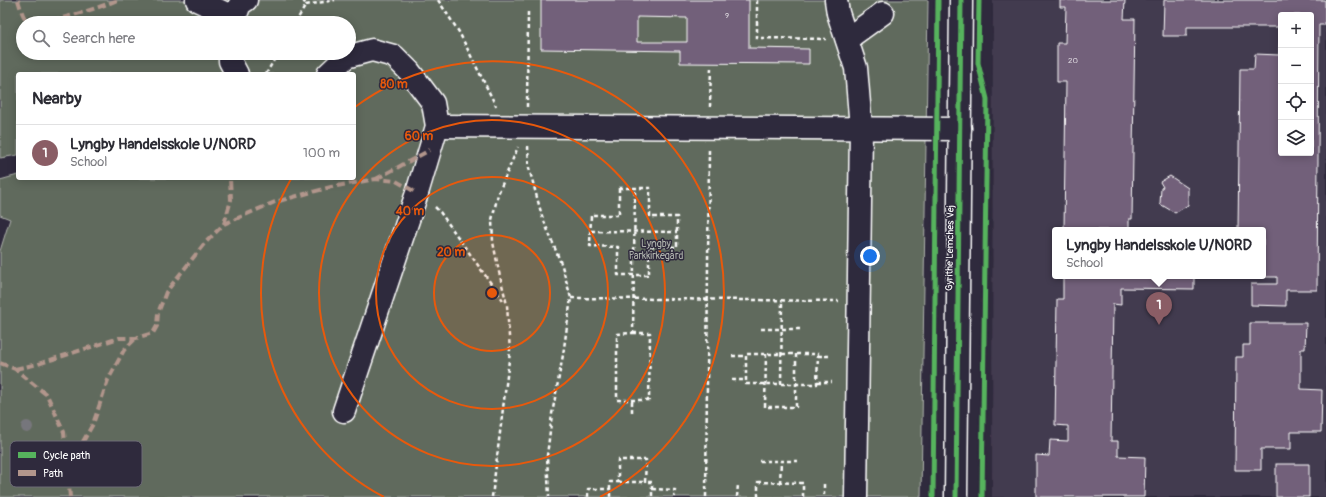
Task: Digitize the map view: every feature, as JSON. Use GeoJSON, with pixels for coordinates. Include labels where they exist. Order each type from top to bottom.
{"type":"FeatureCollection","features":[{"type":"Feature","properties":{"kind":"street"},"geometry":{"type":"LineString","coordinates":[[197,0],[238,14]]}},
{"type":"Feature","properties":{"kind":"street"},"geometry":{"type":"LineString","coordinates":[[836,0],[838,13],[856,68],[861,128],[856,497]]}},
{"type":"Feature","properties":{"kind":"street","name":"Gyrithe Lemches Vej"},"geometry":{"type":"LineString","coordinates":[[956,497],[961,0]]}},
{"type":"Feature","properties":{"kind":"street"},"geometry":{"type":"LineString","coordinates":[[847,39],[883,13]]}},
{"type":"Feature","properties":{"kind":"street"},"geometry":{"type":"LineString","coordinates":[[344,411],[417,193],[437,126],[432,103],[409,71],[394,56],[372,50],[356,54]]}},
{"type":"Feature","properties":{"kind":"street"},"geometry":{"type":"LineString","coordinates":[[230,60],[236,72]]}},
{"type":"Feature","properties":{"kind":"street"},"geometry":{"type":"LineString","coordinates":[[330,72],[343,60]]}},
{"type":"Feature","properties":{"kind":"street"},"geometry":{"type":"LineString","coordinates":[[437,126],[960,129]]}},
{"type":"Feature","properties":{"kind":"path"},"geometry":{"type":"LineString","coordinates":[[303,0],[306,5]]}},
{"type":"Feature","properties":{"kind":"path"},"geometry":{"type":"LineString","coordinates":[[299,16],[306,5],[335,0]]}},
{"type":"Feature","properties":{"kind":"path"},"geometry":{"type":"LineString","coordinates":[[438,0],[516,126],[542,216],[562,266],[571,298],[563,355],[551,421],[547,456],[549,497]]}},
{"type":"Feature","properties":{"kind":"path"},"geometry":{"type":"LineString","coordinates":[[757,0],[757,38],[847,39]]}},
{"type":"Feature","properties":{"kind":"path"},"geometry":{"type":"LineString","coordinates":[[492,497],[510,352],[507,305],[493,242],[492,220],[498,194],[507,170],[516,126],[528,12]]}},
{"type":"Feature","properties":{"kind":"path"},"geometry":{"type":"LineString","coordinates":[[267,72],[274,60]]}},
{"type":"Feature","properties":{"kind":"path"},"geometry":{"type":"LineString","coordinates":[[706,497],[709,127],[711,65]]}},
{"type":"Feature","properties":{"kind":"path"},"geometry":{"type":"LineString","coordinates":[[619,188],[634,188],[650,188],[650,217],[678,217],[677,246],[649,246],[649,276],[618,275],[618,247],[590,246],[591,215],[619,215],[619,188]]}},
{"type":"Feature","properties":{"kind":"path"},"geometry":{"type":"LineString","coordinates":[[633,333],[634,188]]}},
{"type":"Feature","properties":{"kind":"path"},"geometry":{"type":"LineString","coordinates":[[417,193],[440,212],[507,305]]}},
{"type":"Feature","properties":{"kind":"path"},"geometry":{"type":"LineString","coordinates":[[590,231],[677,232]]}},
{"type":"Feature","properties":{"kind":"path"},"geometry":{"type":"LineString","coordinates":[[571,298],[858,301]]}},
{"type":"Feature","properties":{"kind":"path"},"geometry":{"type":"LineString","coordinates":[[781,384],[782,300]]}},
{"type":"Feature","properties":{"kind":"path"},"geometry":{"type":"LineString","coordinates":[[761,329],[801,329]]}},
{"type":"Feature","properties":{"kind":"path"},"geometry":{"type":"LineString","coordinates":[[633,333],[650,334],[649,400],[617,400],[617,334],[633,333]]}},
{"type":"Feature","properties":{"kind":"path"},"geometry":{"type":"LineString","coordinates":[[732,356],[746,356],[746,354],[818,354],[818,356],[832,356]]}},
{"type":"Feature","properties":{"kind":"path"},"geometry":{"type":"LineString","coordinates":[[766,354],[766,407],[796,408],[796,354]]}},
{"type":"Feature","properties":{"kind":"path"},"geometry":{"type":"LineString","coordinates":[[746,356],[746,384],[817,384],[817,382],[832,382]]}},
{"type":"Feature","properties":{"kind":"path"},"geometry":{"type":"LineString","coordinates":[[817,382],[818,356]]}},
{"type":"Feature","properties":{"kind":"path"},"geometry":{"type":"LineString","coordinates":[[732,380],[746,380]]}},
{"type":"Feature","properties":{"kind":"path"},"geometry":{"type":"LineString","coordinates":[[632,400],[632,412]]}},
{"type":"Feature","properties":{"kind":"path"},"geometry":{"type":"LineString","coordinates":[[618,482],[618,460],[646,460],[645,482]]}},
{"type":"Feature","properties":{"kind":"path"},"geometry":{"type":"LineString","coordinates":[[759,461],[799,461]]}},
{"type":"Feature","properties":{"kind":"path"},"geometry":{"type":"LineString","coordinates":[[780,483],[781,461]]}},
{"type":"Feature","properties":{"kind":"path"},"geometry":{"type":"LineString","coordinates":[[610,497],[610,482],[652,482],[652,497]]}},
{"type":"Feature","properties":{"kind":"path"},"geometry":{"type":"LineString","coordinates":[[758,497],[758,482],[803,483],[803,497]]}},
{"type":"Feature","properties":{"kind":"path"},"geometry":{"type":"LineString","coordinates":[[737,497],[738,484]]}},
{"type":"Feature","properties":{"kind":"path"},"geometry":{"type":"LineString","coordinates":[[824,484],[824,497]]}},
{"type":"Feature","properties":{"kind":"path"},"geometry":{"type":"LineString","coordinates":[[588,497],[588,489],[610,489]]}},
{"type":"Feature","properties":{"kind":"path"},"geometry":{"type":"LineString","coordinates":[[652,489],[674,490],[674,497]]}},
{"type":"Feature","properties":{"kind":"shaded area"},"geometry":{"type":"Polygon","coordinates":[[[993,0],[1326,0],[1326,497],[992,497],[993,0]]]}},
{"type":"Feature","properties":{"kind":"green space","name":"Lyngby Parkkirkegård"},"geometry":{"type":"Polygon","coordinates":[[[0,0],[928,0],[921,497],[0,497],[0,251],[10,219],[0,215],[0,180],[16,176],[16,180],[356,180],[356,72],[16,72],[16,155],[0,158],[0,0]]]}},
{"type":"Feature","properties":{"kind":"building"},"geometry":{"type":"Polygon","coordinates":[[[541,0],[749,0],[749,48],[809,49],[809,64],[680,63],[680,51],[541,49],[541,0]],[[637,17],[637,42],[687,42],[687,18],[637,17]]]}},
{"type":"Feature","properties":{"kind":"building"},"geometry":{"type":"Polygon","coordinates":[[[1060,0],[1125,0],[1124,19],[1135,19],[1132,219],[1129,219],[1129,227],[1064,227],[1066,82],[1057,82],[1057,43],[1065,43],[1066,7],[1060,7],[1060,0]]]}},
{"type":"Feature","properties":{"kind":"building"},"geometry":{"type":"Polygon","coordinates":[[[1164,0],[1325,0],[1325,25],[1319,25],[1317,290],[1286,290],[1286,306],[1251,305],[1251,284],[1277,284],[1277,277],[1266,277],[1266,227],[1238,227],[1240,69],[1254,69],[1255,54],[1278,55],[1278,156],[1314,156],[1314,12],[1278,12],[1278,27],[1187,27],[1187,36],[1163,36],[1164,0]]]}},
{"type":"Feature","properties":{"kind":"building"},"geometry":{"type":"Polygon","coordinates":[[[1170,176],[1188,188],[1188,205],[1175,213],[1160,204],[1161,188],[1163,187],[1160,182],[1170,176]]]}},
{"type":"Feature","properties":{"kind":"building"},"geometry":{"type":"Polygon","coordinates":[[[1063,279],[1194,279],[1194,289],[1121,288],[1121,305],[1113,304],[1111,441],[1118,441],[1118,456],[1145,457],[1144,497],[1036,497],[1036,455],[1049,456],[1050,440],[1068,441],[1068,426],[1055,425],[1057,299],[1063,299],[1063,279]]]}},
{"type":"Feature","properties":{"kind":"building"},"geometry":{"type":"Polygon","coordinates":[[[1250,323],[1306,323],[1305,349],[1301,349],[1301,389],[1322,390],[1321,432],[1291,432],[1291,449],[1261,449],[1261,470],[1235,470],[1236,357],[1243,357],[1243,345],[1250,345],[1250,323]]]}},
{"type":"Feature","properties":{"kind":"building"},"geometry":{"type":"Polygon","coordinates":[[[1276,464],[1309,464],[1309,497],[1276,497],[1276,464]]]}},
{"type":"Feature","properties":{"kind":"marked path"},"geometry":{"type":"LineString","coordinates":[[18,0],[24,16]]}},
{"type":"Feature","properties":{"kind":"marked path"},"geometry":{"type":"LineString","coordinates":[[70,16],[117,0]]}},
{"type":"Feature","properties":{"kind":"marked path"},"geometry":{"type":"LineString","coordinates":[[376,179],[430,150]]}},
{"type":"Feature","properties":{"kind":"marked path"},"geometry":{"type":"LineString","coordinates":[[15,369],[38,364],[119,338],[136,338],[153,333],[157,326],[158,313],[166,292],[204,244],[224,224],[275,202],[331,187],[376,179],[396,181],[417,193]]}},
{"type":"Feature","properties":{"kind":"marked path"},"geometry":{"type":"LineString","coordinates":[[224,224],[231,200],[230,180]]}},
{"type":"Feature","properties":{"kind":"marked path"},"geometry":{"type":"LineString","coordinates":[[83,441],[93,424],[108,380],[124,350],[136,338]]}},
{"type":"Feature","properties":{"kind":"marked path"},"geometry":{"type":"LineString","coordinates":[[0,363],[15,369],[47,395],[64,432],[65,441]]}},
{"type":"Feature","properties":{"kind":"marked path"},"geometry":{"type":"LineString","coordinates":[[69,487],[70,497]]}},
{"type":"Feature","properties":{"kind":"cycle path"},"geometry":{"type":"LineString","coordinates":[[933,497],[938,0]]}},
{"type":"Feature","properties":{"kind":"cycle path"},"geometry":{"type":"LineString","coordinates":[[956,497],[961,0]]}},
{"type":"Feature","properties":{"kind":"cycle path"},"geometry":{"type":"LineString","coordinates":[[979,0],[978,63],[987,99],[982,497]]}},
{"type":"Feature","properties":{"kind":"place","name":"Lyngby Handelsskole U/NORD"},"geometry":{"type":"Point","coordinates":[1159,325]}}]}
